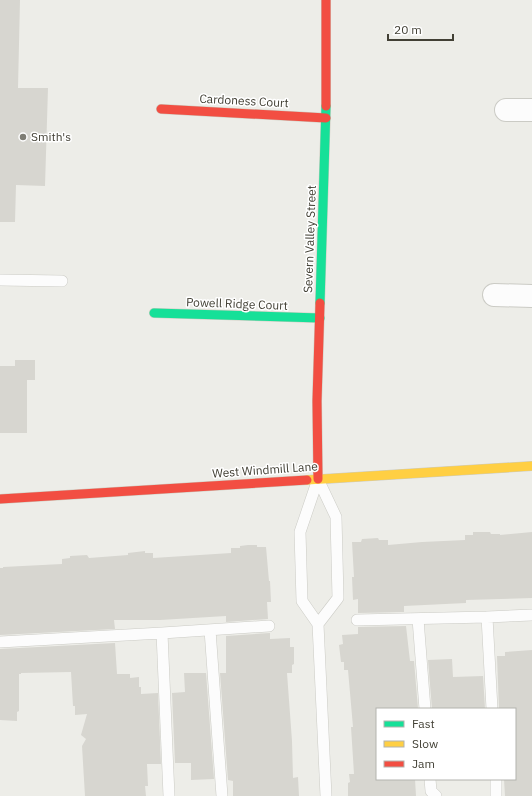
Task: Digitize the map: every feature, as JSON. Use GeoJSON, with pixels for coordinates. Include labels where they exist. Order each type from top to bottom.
{"type":"FeatureCollection","features":[{"type":"Feature","properties":{"kind":"street","name":"Severn Valley Street"},"geometry":{"type":"LineString","coordinates":[[318,479],[317,401],[326,118],[326,0]]}},
{"type":"Feature","properties":{"kind":"street","name":"Cardoness Court"},"geometry":{"type":"LineString","coordinates":[[161,109],[326,118]]}},
{"type":"Feature","properties":{"kind":"street"},"geometry":{"type":"LineString","coordinates":[[506,110],[532,110]]}},
{"type":"Feature","properties":{"kind":"street"},"geometry":{"type":"LineString","coordinates":[[494,295],[532,296]]}},
{"type":"Feature","properties":{"kind":"street","name":"Powell Ridge Court"},"geometry":{"type":"LineString","coordinates":[[154,313],[320,318]]}},
{"type":"Feature","properties":{"kind":"street","name":"West Windmill Lane"},"geometry":{"type":"LineString","coordinates":[[0,499],[532,466]]}},
{"type":"Feature","properties":{"kind":"lane"},"geometry":{"type":"LineString","coordinates":[[0,280],[62,281]]}},
{"type":"Feature","properties":{"kind":"lane"},"geometry":{"type":"LineString","coordinates":[[318,479],[336,517],[338,598],[318,624]]}},
{"type":"Feature","properties":{"kind":"lane"},"geometry":{"type":"LineString","coordinates":[[318,479],[300,532],[302,601],[318,624],[326,796]]}},
{"type":"Feature","properties":{"kind":"lane"},"geometry":{"type":"LineString","coordinates":[[357,620],[532,615]]}},
{"type":"Feature","properties":{"kind":"lane"},"geometry":{"type":"LineString","coordinates":[[487,617],[492,708]]}},
{"type":"Feature","properties":{"kind":"lane"},"geometry":{"type":"LineString","coordinates":[[418,618],[425,708]]}},
{"type":"Feature","properties":{"kind":"lane"},"geometry":{"type":"LineString","coordinates":[[0,642],[269,626]]}},
{"type":"Feature","properties":{"kind":"lane"},"geometry":{"type":"LineString","coordinates":[[210,630],[222,796]]}},
{"type":"Feature","properties":{"kind":"lane"},"geometry":{"type":"LineString","coordinates":[[162,633],[169,796]]}},
{"type":"Feature","properties":{"kind":"lane"},"geometry":{"type":"LineString","coordinates":[[430,780],[432,791],[436,796]]}},
{"type":"Feature","properties":{"kind":"lane"},"geometry":{"type":"LineString","coordinates":[[496,780],[496,796]]}},
{"type":"Feature","properties":{"kind":"building","name":"Smith's"},"geometry":{"type":"Polygon","coordinates":[[[0,0],[20,0],[18,88],[48,88],[45,186],[16,185],[15,222],[0,222],[0,0]]]}},
{"type":"Feature","properties":{"kind":"building"},"geometry":{"type":"Polygon","coordinates":[[[15,360],[35,360],[35,380],[27,380],[27,433],[0,433],[0,366],[15,366],[15,360]]]}},
{"type":"Feature","properties":{"kind":"building"},"geometry":{"type":"Polygon","coordinates":[[[473,532],[490,532],[491,534],[500,535],[532,532],[532,598],[466,600],[466,603],[404,606],[404,612],[358,613],[358,599],[353,600],[352,577],[354,577],[352,542],[361,542],[362,539],[378,538],[379,540],[388,540],[388,545],[465,540],[465,535],[473,535],[473,532]]]}},
{"type":"Feature","properties":{"kind":"building"},"geometry":{"type":"Polygon","coordinates":[[[248,545],[266,547],[271,602],[267,602],[268,619],[226,622],[226,616],[160,620],[114,620],[115,629],[0,635],[0,568],[62,564],[62,559],[70,558],[70,556],[87,555],[89,558],[128,555],[128,553],[145,551],[145,553],[153,553],[153,558],[231,553],[231,548],[240,548],[240,546],[248,545]]]}},
{"type":"Feature","properties":{"kind":"building"},"geometry":{"type":"Polygon","coordinates":[[[406,626],[410,661],[414,661],[418,708],[376,708],[376,780],[415,780],[416,796],[348,796],[348,783],[350,782],[349,774],[354,774],[351,727],[353,727],[348,670],[344,670],[344,662],[341,662],[339,645],[343,644],[342,635],[358,634],[358,627],[406,626]]]}},
{"type":"Feature","properties":{"kind":"building"},"geometry":{"type":"Polygon","coordinates":[[[270,633],[270,639],[290,638],[290,647],[294,647],[294,664],[292,665],[292,673],[287,673],[293,778],[298,777],[299,796],[233,796],[233,781],[228,780],[220,673],[226,673],[226,636],[270,633]]]}},
{"type":"Feature","properties":{"kind":"building"},"geometry":{"type":"Polygon","coordinates":[[[115,643],[117,674],[130,674],[130,678],[139,677],[141,694],[158,693],[161,764],[147,764],[148,786],[145,786],[146,796],[85,796],[82,746],[86,739],[81,735],[87,714],[75,715],[71,672],[19,674],[19,711],[17,712],[17,721],[0,720],[0,649],[115,643]]]}},
{"type":"Feature","properties":{"kind":"building"},"geometry":{"type":"Polygon","coordinates":[[[532,650],[532,796],[505,796],[504,780],[516,780],[516,708],[499,708],[497,656],[505,656],[505,652],[532,650]]]}},
{"type":"Feature","properties":{"kind":"building"},"geometry":{"type":"Polygon","coordinates":[[[452,659],[453,677],[483,676],[485,708],[432,708],[428,660],[452,659]]]}},
{"type":"Feature","properties":{"kind":"building"},"geometry":{"type":"Polygon","coordinates":[[[184,673],[206,673],[214,779],[191,780],[191,763],[175,763],[172,693],[185,692],[184,673]]]}},
{"type":"Feature","properties":{"kind":"traffic: fast"},"geometry":{"type":"LineString","coordinates":[[320,303],[326,106]]}},
{"type":"Feature","properties":{"kind":"traffic: fast"},"geometry":{"type":"LineString","coordinates":[[154,313],[320,318]]}},
{"type":"Feature","properties":{"kind":"traffic: slow"},"geometry":{"type":"LineString","coordinates":[[307,480],[532,466]]}},
{"type":"Feature","properties":{"kind":"traffic: jam"},"geometry":{"type":"LineString","coordinates":[[326,0],[326,106]]}},
{"type":"Feature","properties":{"kind":"traffic: jam"},"geometry":{"type":"LineString","coordinates":[[161,109],[326,118]]}},
{"type":"Feature","properties":{"kind":"traffic: jam"},"geometry":{"type":"LineString","coordinates":[[318,479],[317,401],[320,303]]}},
{"type":"Feature","properties":{"kind":"traffic: jam"},"geometry":{"type":"LineString","coordinates":[[0,499],[307,480]]}},
{"type":"Feature","properties":{"kind":"place","name":"Smith's"},"geometry":{"type":"Point","coordinates":[23,137]}}]}
